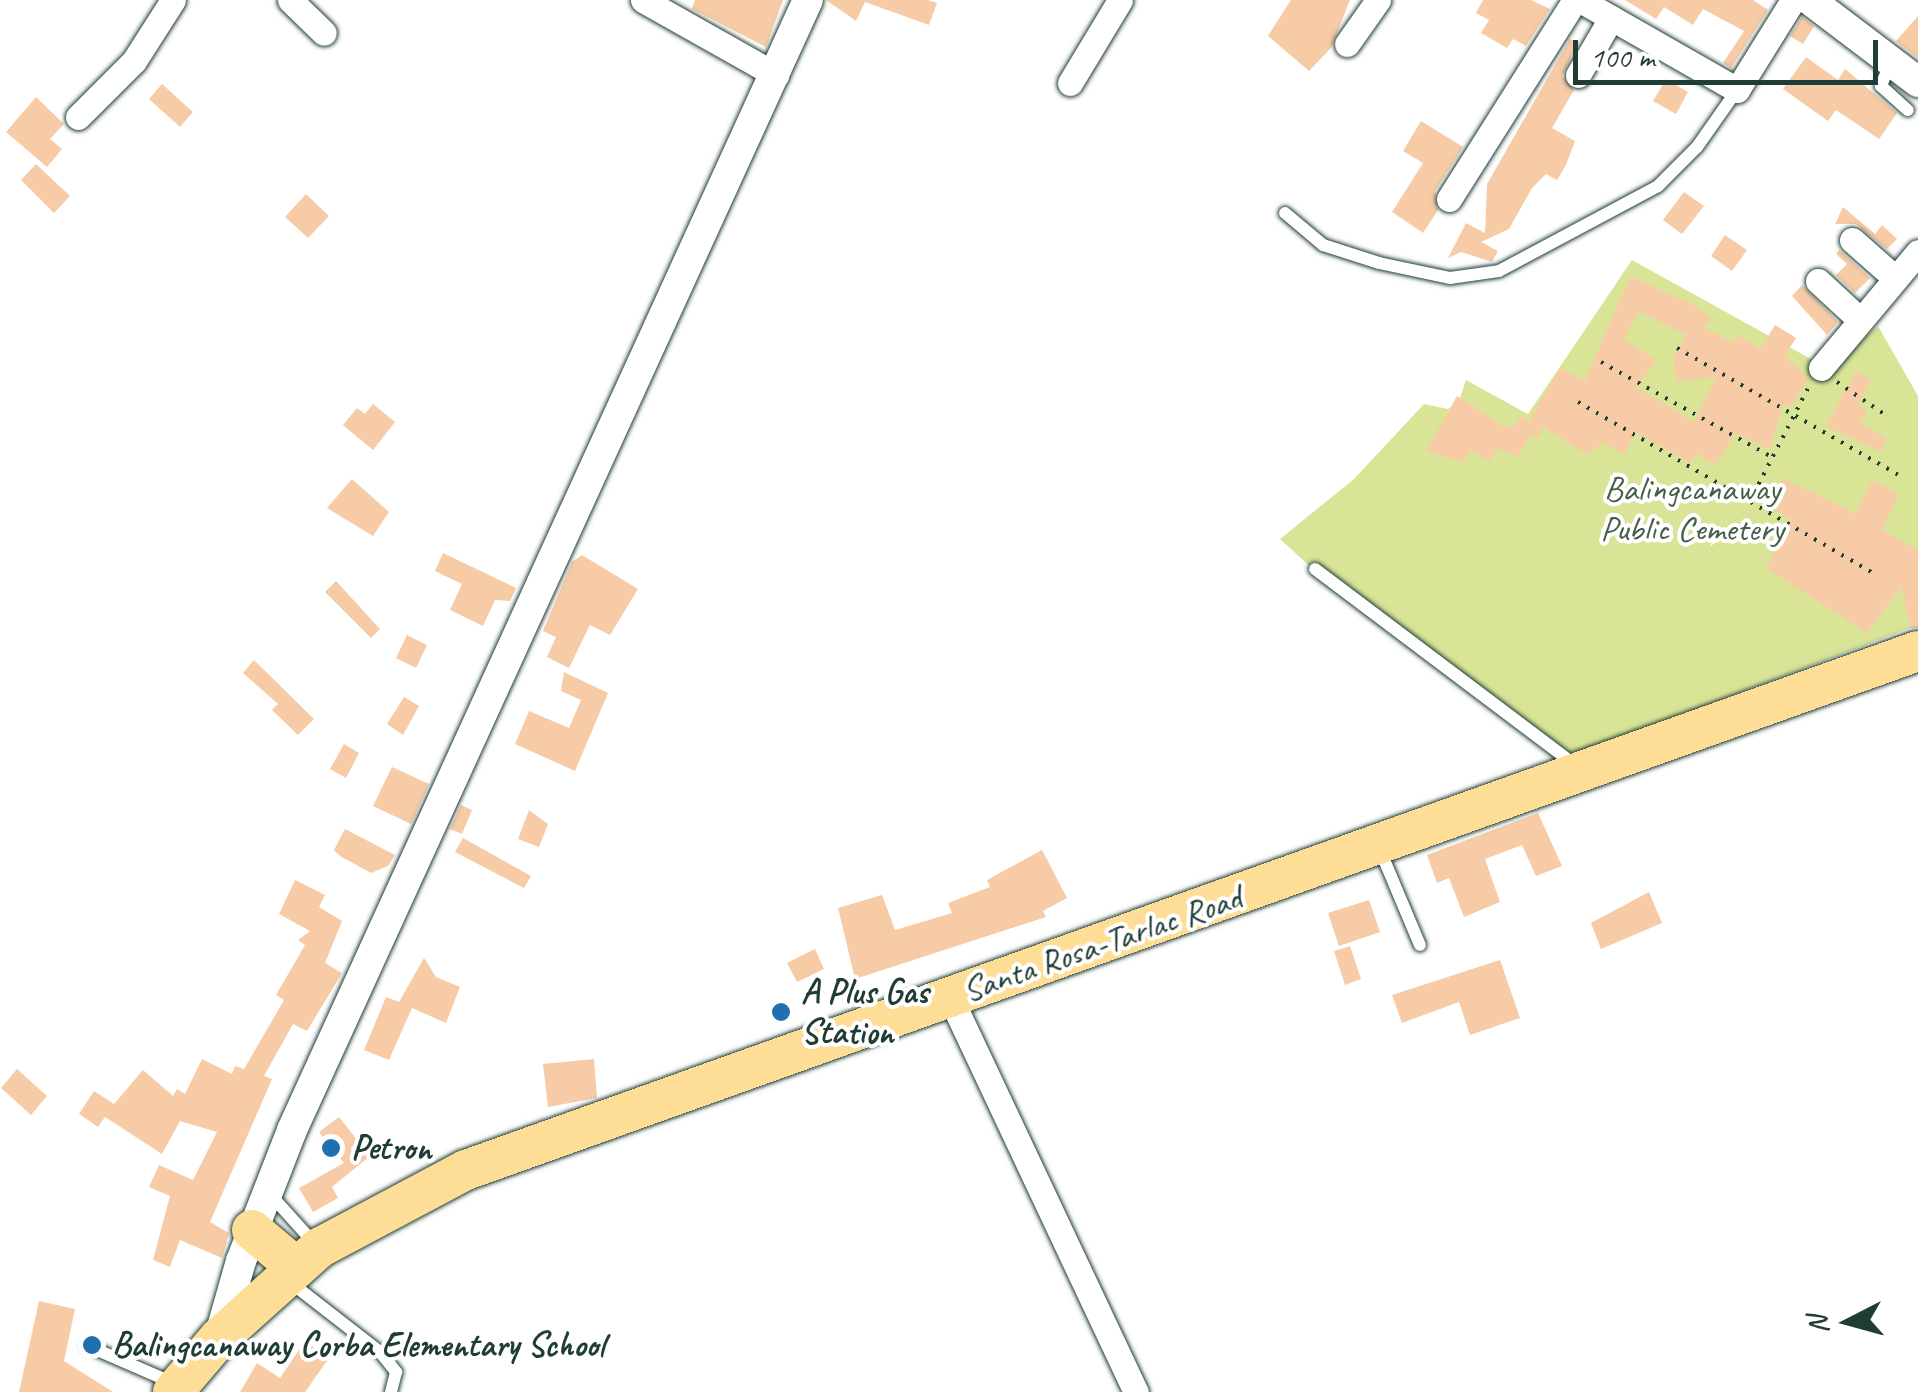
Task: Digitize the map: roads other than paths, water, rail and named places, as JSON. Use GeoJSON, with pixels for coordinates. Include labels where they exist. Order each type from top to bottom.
{"type":"FeatureCollection","features":[{"type":"Feature","properties":{"kind":"highway","name":"Santa Rosa-Tarlac Road"},"geometry":{"type":"LineString","coordinates":[[176,1388],[219,1338],[300,1264],[466,1170],[949,995],[1379,848],[1582,770],[1918,651]]}},
{"type":"Feature","properties":{"kind":"highway"},"geometry":{"type":"LineString","coordinates":[[252,1230],[300,1264]]}},
{"type":"Feature","properties":{"kind":"street"},"geometry":{"type":"LineString","coordinates":[[78,117],[134,62],[173,0]]}},
{"type":"Feature","properties":{"kind":"street"},"geometry":{"type":"LineString","coordinates":[[290,0],[324,33]]}},
{"type":"Feature","properties":{"kind":"street"},"geometry":{"type":"LineString","coordinates":[[642,0],[776,75]]}},
{"type":"Feature","properties":{"kind":"street"},"geometry":{"type":"LineString","coordinates":[[219,1338],[266,1190],[808,0]]}},
{"type":"Feature","properties":{"kind":"street"},"geometry":{"type":"LineString","coordinates":[[1070,83],[1120,0]]}},
{"type":"Feature","properties":{"kind":"street"},"geometry":{"type":"LineString","coordinates":[[1347,44],[1378,0]]}},
{"type":"Feature","properties":{"kind":"street"},"geometry":{"type":"LineString","coordinates":[[1449,200],[1578,0],[1737,90],[1793,0]]}},
{"type":"Feature","properties":{"kind":"street"},"geometry":{"type":"LineString","coordinates":[[1810,0],[1892,62],[1913,96]]}},
{"type":"Feature","properties":{"kind":"street"},"geometry":{"type":"LineString","coordinates":[[1578,75],[1611,18]]}},
{"type":"Feature","properties":{"kind":"street"},"geometry":{"type":"LineString","coordinates":[[1852,240],[1894,277]]}},
{"type":"Feature","properties":{"kind":"street"},"geometry":{"type":"LineString","coordinates":[[1821,368],[1858,317],[1918,252]]}},
{"type":"Feature","properties":{"kind":"street"},"geometry":{"type":"LineString","coordinates":[[1818,281],[1858,317]]}},
{"type":"Feature","properties":{"kind":"street"},"geometry":{"type":"LineString","coordinates":[[949,995],[1136,1392]]}},
{"type":"Feature","properties":{"kind":"lane"},"geometry":{"type":"LineString","coordinates":[[1286,214],[1323,244],[1379,263],[1450,278],[1499,271],[1658,186],[1697,147],[1737,90]]}},
{"type":"Feature","properties":{"kind":"lane"},"geometry":{"type":"LineString","coordinates":[[1315,568],[1582,770]]}},
{"type":"Feature","properties":{"kind":"lane"},"geometry":{"type":"LineString","coordinates":[[1379,848],[1420,944]]}},
{"type":"Feature","properties":{"kind":"lane"},"geometry":{"type":"LineString","coordinates":[[266,1190],[300,1264],[396,1372],[391,1392]]}},
{"type":"Feature","properties":{"kind":"lane"},"geometry":{"type":"LineString","coordinates":[[88,1346],[176,1388]]}},
{"type":"Feature","properties":{"kind":"place","name":"A Plus Gas Station"},"geometry":{"type":"Point","coordinates":[781,1012]}},
{"type":"Feature","properties":{"kind":"place","name":"Petron"},"geometry":{"type":"Point","coordinates":[331,1148]}},
{"type":"Feature","properties":{"kind":"place","name":"Balingcanaway Corba Elementary School"},"geometry":{"type":"Point","coordinates":[92,1345]}},
{"type":"Feature","properties":{"kind":"park label","name":"Balingcanaway Public Cemetery"},"geometry":{"type":"Point","coordinates":[1692,509]}}]}
